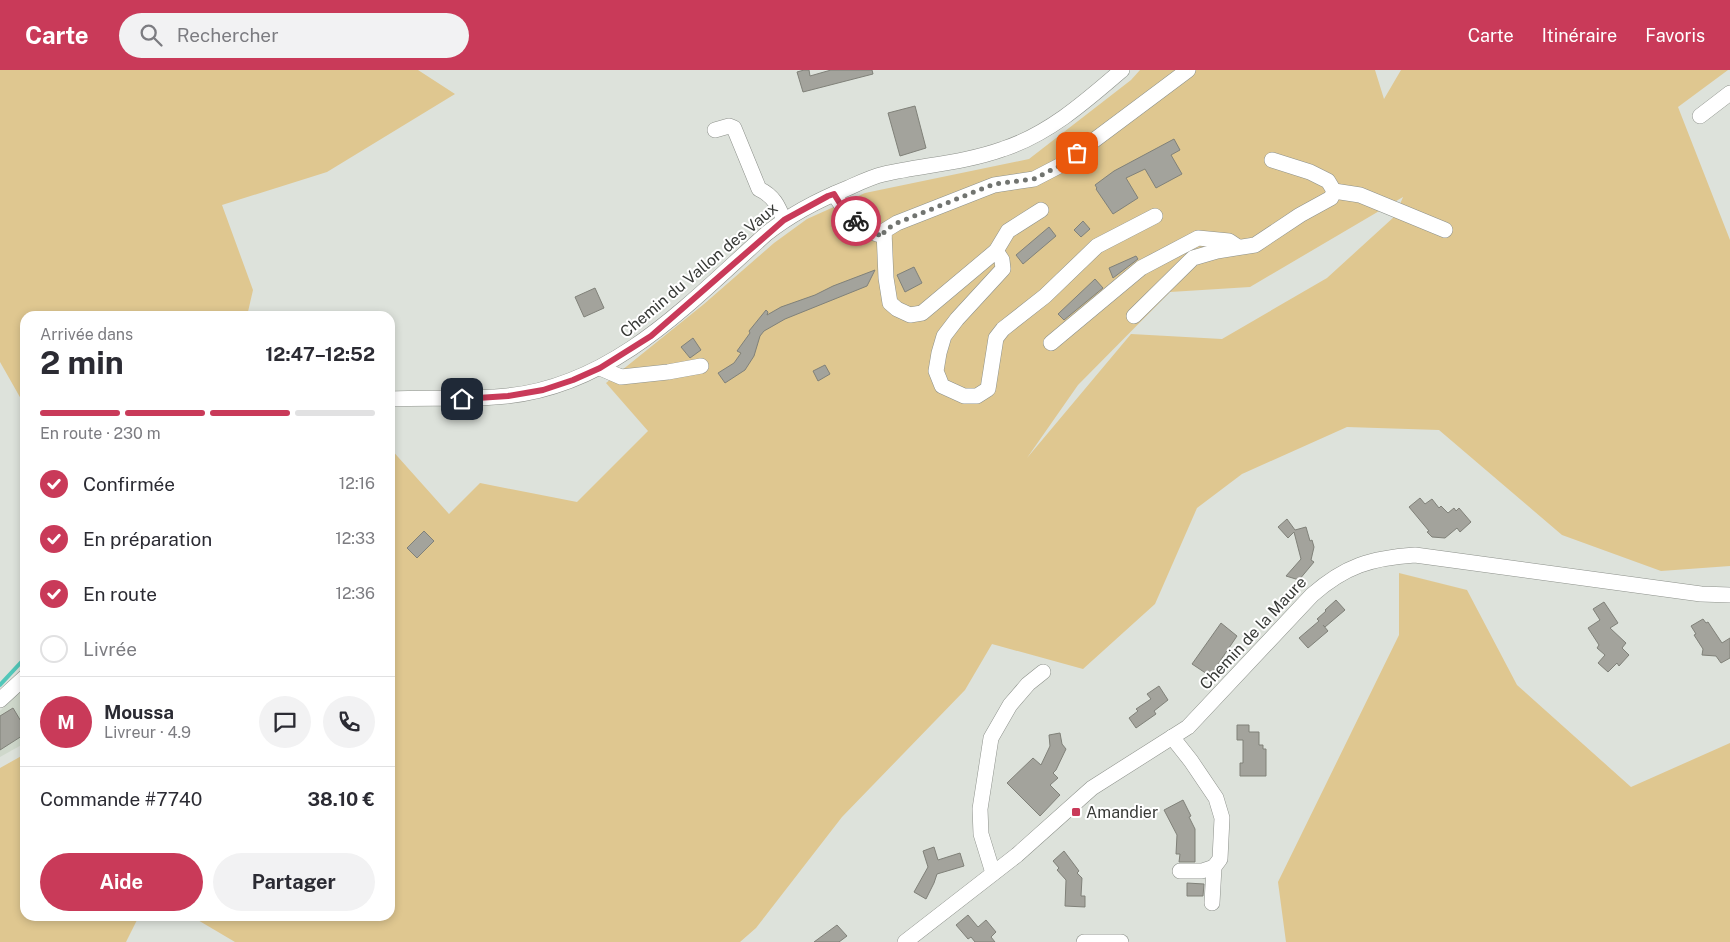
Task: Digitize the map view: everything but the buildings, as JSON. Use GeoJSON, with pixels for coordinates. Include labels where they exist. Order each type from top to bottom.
{"type":"FeatureCollection","features":[{"type":"Feature","properties":{"kind":"street","name":"Chemin du Vallon des Vaux"},"geometry":{"type":"LineString","coordinates":[[395,399],[462,399],[508,396],[543,390],[566,383],[600,368],[651,336],[784,220],[834,194],[882,174],[973,158],[1004,149],[1032,137],[1061,120],[1122,70]]}},
{"type":"Feature","properties":{"kind":"street"},"geometry":{"type":"LineString","coordinates":[[1041,210],[1008,231],[996,251],[922,313],[910,315],[897,309],[890,303],[886,278],[884,231],[897,223],[994,184],[1034,179],[1041,176],[1061,165],[1188,70]]}},
{"type":"Feature","properties":{"kind":"street"},"geometry":{"type":"LineString","coordinates":[[1700,116],[1730,93]]}},
{"type":"Feature","properties":{"kind":"street"},"geometry":{"type":"LineString","coordinates":[[715,130],[729,126],[734,128],[759,189],[770,194],[784,220]]}},
{"type":"Feature","properties":{"kind":"street"},"geometry":{"type":"LineString","coordinates":[[1272,160],[1310,172],[1328,181],[1334,191]]}},
{"type":"Feature","properties":{"kind":"street"},"geometry":{"type":"LineString","coordinates":[[1334,191],[1360,195],[1445,230]]}},
{"type":"Feature","properties":{"kind":"street"},"geometry":{"type":"LineString","coordinates":[[1134,316],[1193,258],[1217,251],[1256,245],[1300,215],[1329,200],[1334,191]]}},
{"type":"Feature","properties":{"kind":"street"},"geometry":{"type":"LineString","coordinates":[[834,194],[844,210],[871,233],[884,236]]}},
{"type":"Feature","properties":{"kind":"street"},"geometry":{"type":"LineString","coordinates":[[996,251],[1002,260],[1003,270],[957,319],[944,336],[939,352],[936,370],[942,386],[964,396],[977,396],[988,389],[996,338],[1003,329],[1045,296],[1096,246],[1155,216]]}},
{"type":"Feature","properties":{"kind":"street"},"geometry":{"type":"LineString","coordinates":[[1052,343],[1141,268],[1198,238],[1229,241],[1240,248]]}},
{"type":"Feature","properties":{"kind":"street"},"geometry":{"type":"LineString","coordinates":[[600,368],[621,377],[701,366]]}},
{"type":"Feature","properties":{"kind":"street","name":"Chemin de la Maure"},"geometry":{"type":"LineString","coordinates":[[905,942],[1035,839],[1092,788],[1188,727],[1312,595],[1328,581],[1368,561],[1414,555],[1701,594],[1730,595]]}},
{"type":"Feature","properties":{"kind":"street"},"geometry":{"type":"LineString","coordinates":[[993,873],[981,834],[980,808],[991,738],[1010,705],[1028,684],[1043,672]]}},
{"type":"Feature","properties":{"kind":"street"},"geometry":{"type":"LineString","coordinates":[[0,700],[20,682]]}},
{"type":"Feature","properties":{"kind":"street"},"geometry":{"type":"LineString","coordinates":[[1172,737],[1192,761],[1216,798],[1222,818],[1220,859],[1214,867],[1212,903]]}},
{"type":"Feature","properties":{"kind":"street"},"geometry":{"type":"LineString","coordinates":[[1180,871],[1202,871],[1214,867]]}},
{"type":"Feature","properties":{"kind":"street"},"geometry":{"type":"LineString","coordinates":[[1084,942],[1122,942]]}},
{"type":"Feature","properties":{"kind":"shaded area"},"geometry":{"type":"Polygon","coordinates":[[[0,70],[418,70],[455,94],[327,172],[222,205],[253,290],[248,311],[20,311],[20,397],[0,362],[0,70]]]}},
{"type":"Feature","properties":{"kind":"shaded area"},"geometry":{"type":"Polygon","coordinates":[[[1140,70],[1375,70],[1384,99],[1401,70],[1728,70],[1678,107],[1730,240],[1730,566],[1661,571],[1562,535],[1439,430],[1347,427],[1242,474],[1197,508],[1155,604],[1083,669],[992,644],[965,690],[842,817],[756,928],[740,942],[235,942],[199,921],[395,921],[395,454],[449,514],[480,483],[577,502],[648,431],[606,383],[704,304],[774,243],[807,219],[865,193],[1029,159],[1131,80],[1140,70]],[[1403,197],[1250,287],[1170,292],[1078,385],[1027,458],[1131,334],[1222,339],[1327,278],[1395,216],[1403,197]]]}},
{"type":"Feature","properties":{"kind":"shaded area"},"geometry":{"type":"Polygon","coordinates":[[[1399,573],[1467,590],[1517,685],[1631,787],[1730,743],[1730,942],[1286,942],[1278,882],[1399,635],[1399,573]]]}},
{"type":"Feature","properties":{"kind":"shaded area"},"geometry":{"type":"Polygon","coordinates":[[[20,692],[20,746],[0,757],[0,711],[20,692]]]}},
{"type":"Feature","properties":{"kind":"shaded area"},"geometry":{"type":"Polygon","coordinates":[[[20,757],[20,921],[136,921],[126,942],[0,942],[0,768],[20,757]]]}},
{"type":"Feature","properties":{"kind":"waterway"},"geometry":{"type":"LineString","coordinates":[[0,685],[20,663]]}},
{"type":"Feature","properties":{"kind":"way so far"},"geometry":{"type":"LineString","coordinates":[[856,221],[871,233],[884,236],[884,231],[897,223],[994,184],[1034,179],[1061,165],[1077,153]]}},
{"type":"Feature","properties":{"kind":"place","name":"Amandier"},"geometry":{"type":"Point","coordinates":[1076,812]}},
{"type":"Feature","properties":{"kind":"route"},"geometry":{"type":"LineString","coordinates":[[462,399],[508,396],[543,390],[600,368],[651,336],[784,220],[828,196],[834,194],[844,210],[856,221]]}}]}
